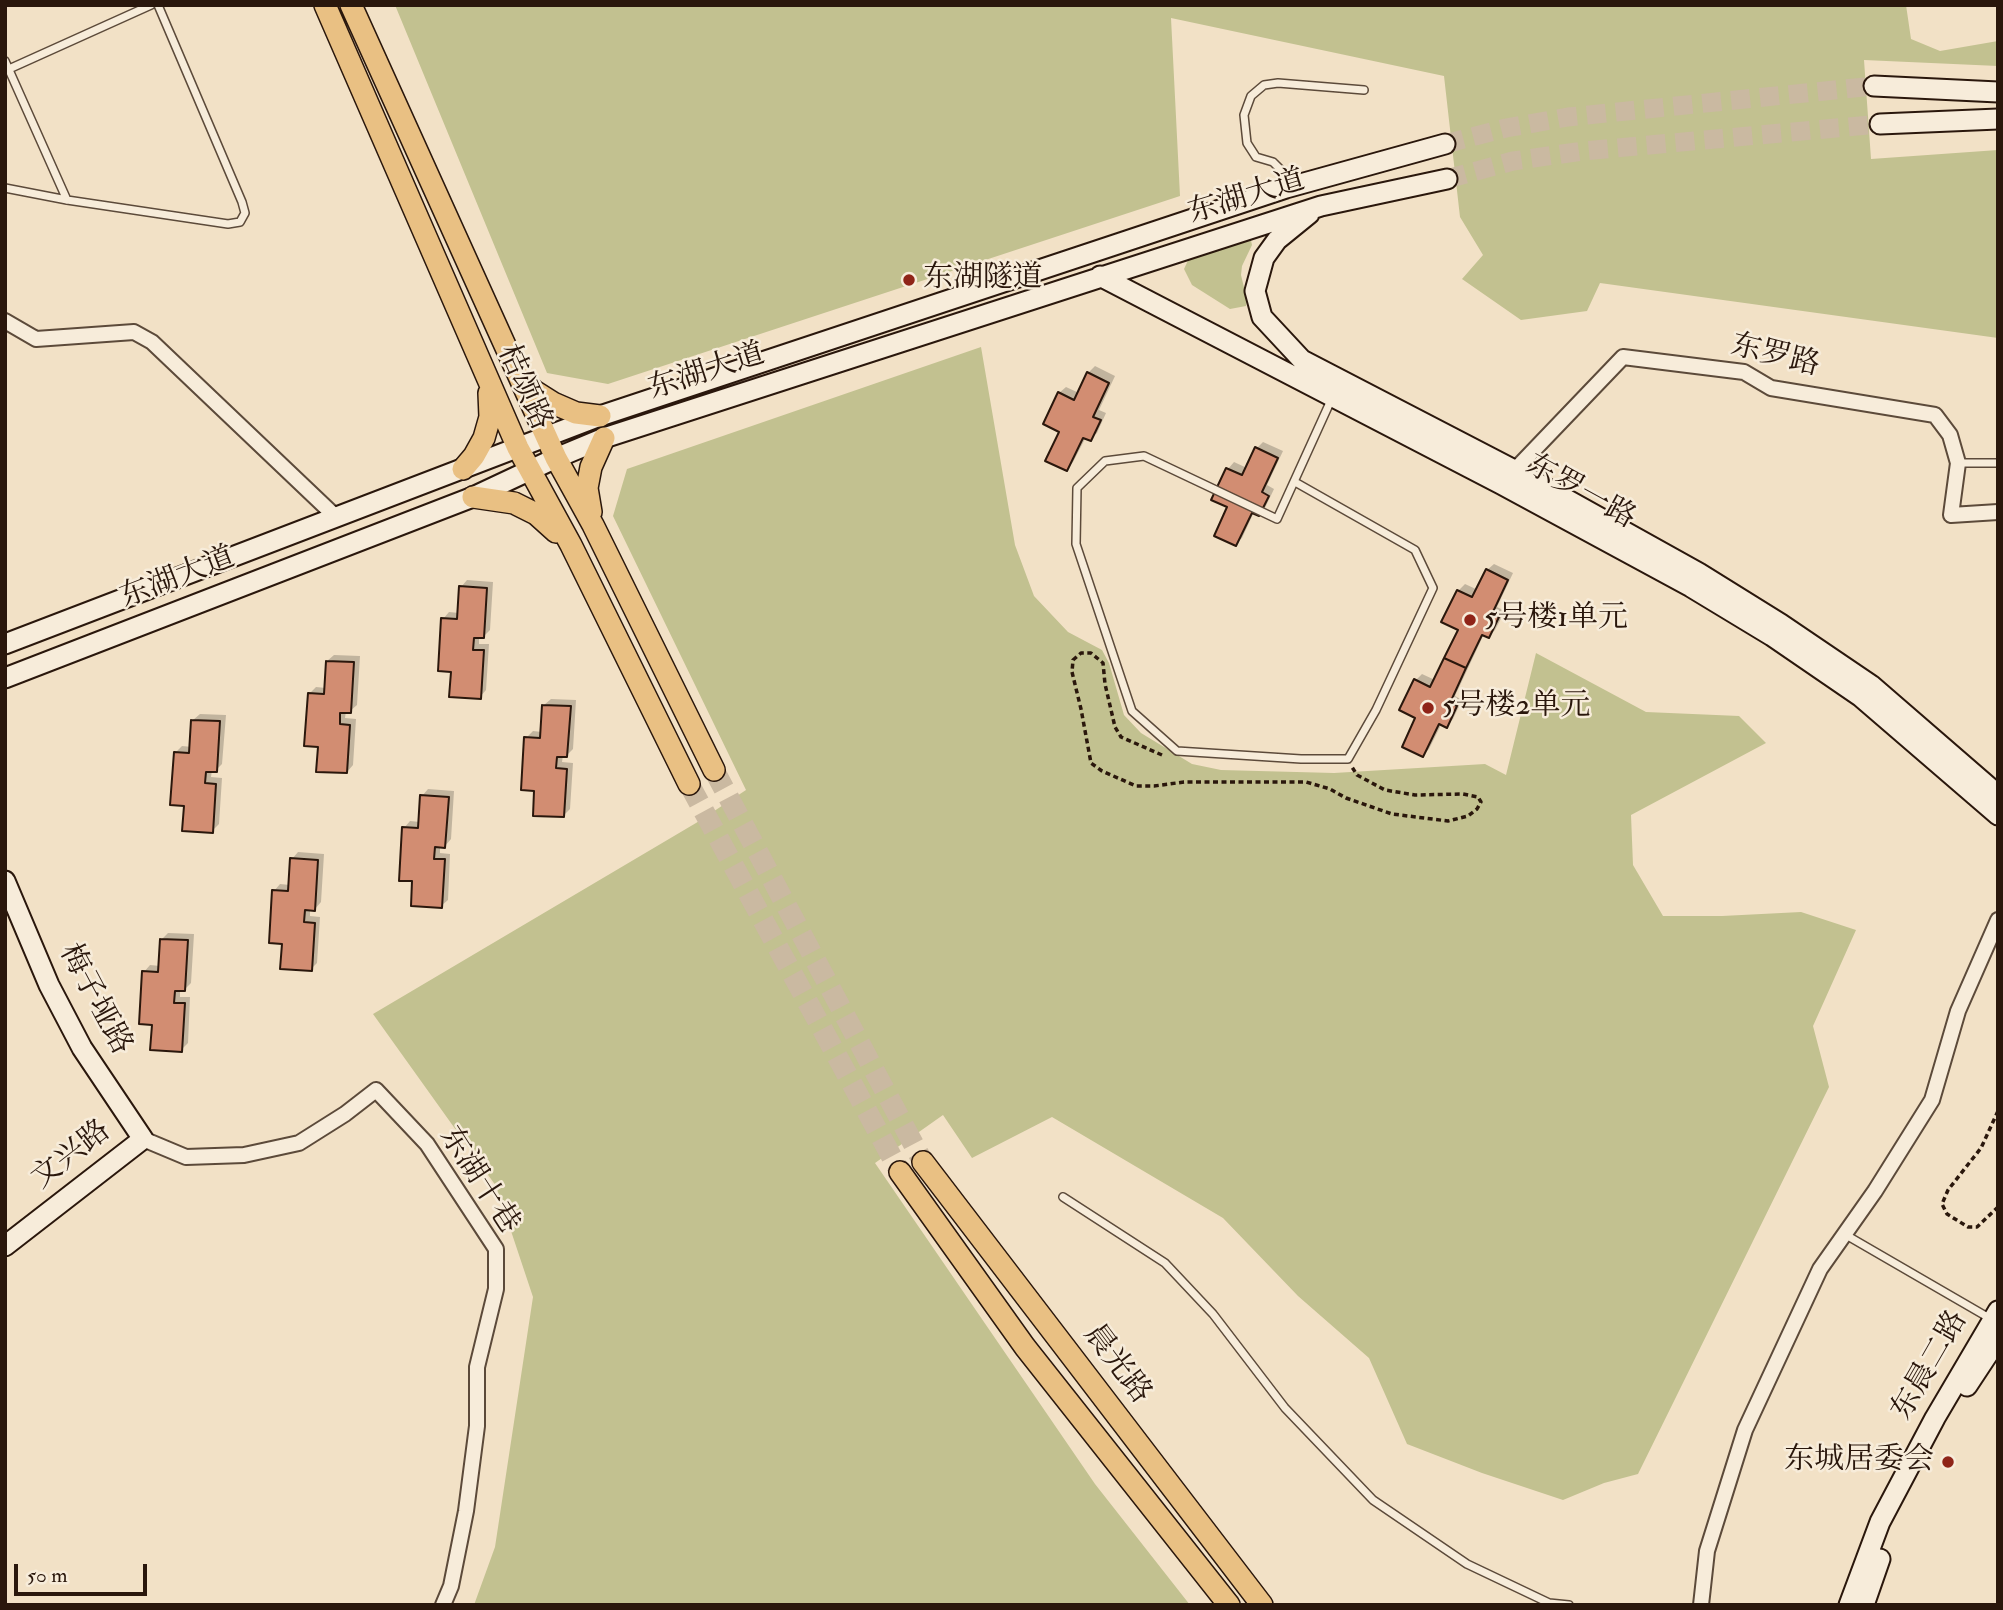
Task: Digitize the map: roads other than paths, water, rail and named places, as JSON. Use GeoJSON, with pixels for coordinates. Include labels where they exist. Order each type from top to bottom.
{"type":"FeatureCollection","features":[{"type":"Feature","properties":{"kind":"main road","name":"桔颂路"},"geometry":{"type":"LineString","coordinates":[[325,5],[528,472],[571,545],[689,784]]}},
{"type":"Feature","properties":{"kind":"main road","name":"桔颂路"},"geometry":{"type":"LineString","coordinates":[[351,5],[555,458],[593,525],[713,771]]}},
{"type":"Feature","properties":{"kind":"main road"},"geometry":{"type":"LineString","coordinates":[[1874,86],[1998,92]]}},
{"type":"Feature","properties":{"kind":"main road"},"geometry":{"type":"LineString","coordinates":[[1880,124],[1998,119]]}},
{"type":"Feature","properties":{"kind":"main road","name":"东湖大道"},"geometry":{"type":"LineString","coordinates":[[5,644],[600,416],[1286,188],[1445,144]]}},
{"type":"Feature","properties":{"kind":"main road","name":"东湖大道"},"geometry":{"type":"LineString","coordinates":[[5,678],[473,497],[604,438],[1321,206],[1447,179]]}},
{"type":"Feature","properties":{"kind":"main road","name":"东罗一路"},"geometry":{"type":"LineString","coordinates":[[1321,206],[1277,240],[1264,258],[1255,291],[1262,317],[1302,360],[1508,477],[1772,636],[1861,697],[1998,815]]}},
{"type":"Feature","properties":{"kind":"main road","name":"东罗一路"},"geometry":{"type":"LineString","coordinates":[[1100,276],[1332,398],[1508,477],[1699,573],[1871,685],[1998,795]]}},
{"type":"Feature","properties":{"kind":"main road"},"geometry":{"type":"LineString","coordinates":[[517,372],[534,391],[553,402],[576,413],[600,416]]}},
{"type":"Feature","properties":{"kind":"main road"},"geometry":{"type":"LineString","coordinates":[[463,469],[484,438],[490,417],[489,384]]}},
{"type":"Feature","properties":{"kind":"main road"},"geometry":{"type":"LineString","coordinates":[[593,525],[587,488],[591,467],[604,438]]}},
{"type":"Feature","properties":{"kind":"main road"},"geometry":{"type":"LineString","coordinates":[[473,497],[514,503],[536,514],[571,545]]}},
{"type":"Feature","properties":{"kind":"main road","name":"梅子垭路"},"geometry":{"type":"LineString","coordinates":[[5,881],[49,985],[76,1037],[143,1139]]}},
{"type":"Feature","properties":{"kind":"main road","name":"文兴路"},"geometry":{"type":"LineString","coordinates":[[5,1246],[143,1139]]}},
{"type":"Feature","properties":{"kind":"main road","name":"晨光路"},"geometry":{"type":"LineString","coordinates":[[923,1162],[1262,1605]]}},
{"type":"Feature","properties":{"kind":"main road","name":"晨光路"},"geometry":{"type":"LineString","coordinates":[[900,1172],[1026,1347],[1228,1605]]}},
{"type":"Feature","properties":{"kind":"main road","name":"东晨二路"},"geometry":{"type":"LineString","coordinates":[[1857,1604],[1880,1521],[1935,1418],[1996,1318]]}},
{"type":"Feature","properties":{"kind":"main road","name":"东晨二路"},"geometry":{"type":"LineString","coordinates":[[1857,1604],[1891,1525],[1942,1426],[1998,1339]]}},
{"type":"Feature","properties":{"kind":"street"},"geometry":{"type":"LineString","coordinates":[[5,321],[36,339],[134,332],[152,342],[337,518]]}},
{"type":"Feature","properties":{"kind":"street","name":"东罗路"},"geometry":{"type":"LineString","coordinates":[[1508,477],[1623,357],[1744,372],[1771,388],[1935,415],[1950,435],[1958,463],[1951,515],[1998,512]]}},
{"type":"Feature","properties":{"kind":"street"},"geometry":{"type":"LineString","coordinates":[[1701,1605],[1707,1551],[1745,1430],[1820,1269],[1846,1235],[1931,1100],[1958,1011],[1998,919]]}},
{"type":"Feature","properties":{"kind":"street","name":"东湖十巷"},"geometry":{"type":"LineString","coordinates":[[143,1139],[186,1157],[244,1155],[299,1143],[345,1114],[376,1090],[427,1143],[496,1249],[496,1289],[477,1367],[477,1426],[466,1511],[451,1586],[443,1605]]}},
{"type":"Feature","properties":{"kind":"lane"},"geometry":{"type":"LineString","coordinates":[[9,69],[151,5]]}},
{"type":"Feature","properties":{"kind":"lane"},"geometry":{"type":"LineString","coordinates":[[5,188],[66,200],[228,224],[240,222],[245,213],[242,202],[158,5]]}},
{"type":"Feature","properties":{"kind":"lane"},"geometry":{"type":"LineString","coordinates":[[5,61],[66,200]]}},
{"type":"Feature","properties":{"kind":"lane"},"geometry":{"type":"LineString","coordinates":[[1286,188],[1282,172],[1273,162],[1256,157],[1247,143],[1244,114],[1251,96],[1264,85],[1278,83],[1364,90]]}},
{"type":"Feature","properties":{"kind":"lane"},"geometry":{"type":"LineString","coordinates":[[1295,482],[1415,550],[1433,588],[1376,710],[1348,759],[1301,759],[1177,751],[1132,711],[1076,544],[1077,488],[1105,461],[1144,456],[1277,519],[1332,398]]}},
{"type":"Feature","properties":{"kind":"lane"},"geometry":{"type":"LineString","coordinates":[[1958,463],[1998,463]]}},
{"type":"Feature","properties":{"kind":"lane"},"geometry":{"type":"LineString","coordinates":[[1063,1197],[1166,1263],[1213,1314],[1285,1408],[1373,1500],[1467,1564],[1549,1602],[1569,1605]]}},
{"type":"Feature","properties":{"kind":"lane"},"geometry":{"type":"LineString","coordinates":[[1846,1235],[1996,1318]]}},
{"type":"Feature","properties":{"kind":"tunnel"},"geometry":{"type":"LineString","coordinates":[[1445,144],[1506,128],[1568,117],[1874,86]]}},
{"type":"Feature","properties":{"kind":"tunnel"},"geometry":{"type":"LineString","coordinates":[[1447,179],[1513,161],[1583,151],[1880,124]]}},
{"type":"Feature","properties":{"kind":"tunnel"},"geometry":{"type":"LineString","coordinates":[[714,770],[923,1162]]}},
{"type":"Feature","properties":{"kind":"tunnel"},"geometry":{"type":"LineString","coordinates":[[689,784],[900,1172]]}},
{"type":"Feature","properties":{"kind":"place","name":"东湖隧道"},"geometry":{"type":"Point","coordinates":[909,280]}},
{"type":"Feature","properties":{"kind":"place","name":"5号楼1单元"},"geometry":{"type":"Point","coordinates":[1470,620]}},
{"type":"Feature","properties":{"kind":"place","name":"5号楼2单元"},"geometry":{"type":"Point","coordinates":[1428,708]}},
{"type":"Feature","properties":{"kind":"place","name":"东城居委会"},"geometry":{"type":"Point","coordinates":[1948,1462]}}]}
